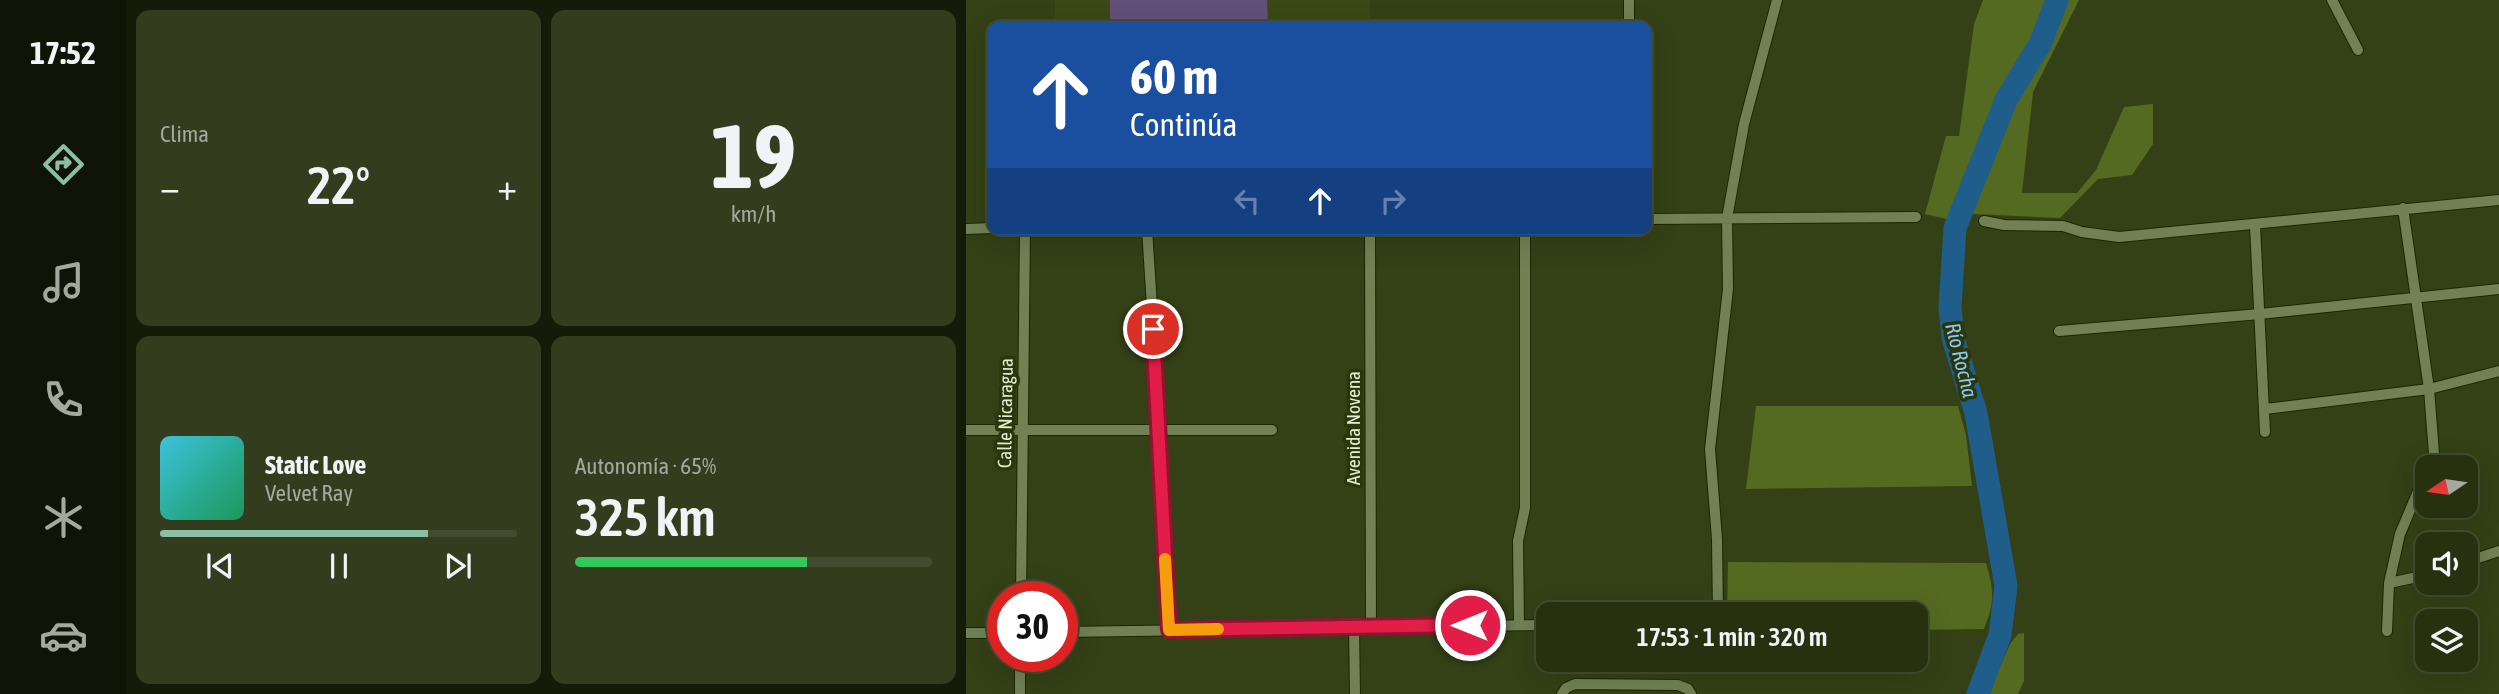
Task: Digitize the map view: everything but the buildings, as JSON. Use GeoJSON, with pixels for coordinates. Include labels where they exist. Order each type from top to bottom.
{"type":"FeatureCollection","features":[{"type":"Feature","properties":{"kind":"street"},"geometry":{"type":"LineString","coordinates":[[1629,0],[1629,21]]}},
{"type":"Feature","properties":{"kind":"street"},"geometry":{"type":"LineString","coordinates":[[1718,602],[1717,538],[1710,449],[1728,289],[1727,218],[1744,124],[1777,0]]}},
{"type":"Feature","properties":{"kind":"street"},"geometry":{"type":"LineString","coordinates":[[2332,0],[2358,50]]}},
{"type":"Feature","properties":{"kind":"street"},"geometry":{"type":"LineString","coordinates":[[1984,221],[2004,225],[2063,226],[2082,232],[2119,237],[2499,200]]}},
{"type":"Feature","properties":{"kind":"street"},"geometry":{"type":"LineString","coordinates":[[2403,208],[2429,389],[2434,455]]}},
{"type":"Feature","properties":{"kind":"street"},"geometry":{"type":"LineString","coordinates":[[1652,219],[1916,217]]}},
{"type":"Feature","properties":{"kind":"street"},"geometry":{"type":"LineString","coordinates":[[2255,225],[2265,432]]}},
{"type":"Feature","properties":{"kind":"street"},"geometry":{"type":"LineString","coordinates":[[966,229],[987,228]]}},
{"type":"Feature","properties":{"kind":"street","name":"Calle Nicaragua"},"geometry":{"type":"LineString","coordinates":[[1021,581],[1025,235]]}},
{"type":"Feature","properties":{"kind":"street"},"geometry":{"type":"LineString","coordinates":[[1147,235],[1169,630]]}},
{"type":"Feature","properties":{"kind":"street","name":"Avenida Novena"},"geometry":{"type":"LineString","coordinates":[[1370,235],[1371,626]]}},
{"type":"Feature","properties":{"kind":"street"},"geometry":{"type":"LineString","coordinates":[[1519,625],[1518,541],[1525,508],[1525,235]]}},
{"type":"Feature","properties":{"kind":"street"},"geometry":{"type":"LineString","coordinates":[[2059,331],[2260,314],[2499,289]]}},
{"type":"Feature","properties":{"kind":"street"},"geometry":{"type":"LineString","coordinates":[[2265,409],[2429,389],[2499,371]]}},
{"type":"Feature","properties":{"kind":"street"},"geometry":{"type":"LineString","coordinates":[[966,430],[1272,429]]}},
{"type":"Feature","properties":{"kind":"street"},"geometry":{"type":"LineString","coordinates":[[2388,631],[2389,583],[2400,534],[2415,499]]}},
{"type":"Feature","properties":{"kind":"street"},"geometry":{"type":"LineString","coordinates":[[2478,558],[2499,551]]}},
{"type":"Feature","properties":{"kind":"street"},"geometry":{"type":"LineString","coordinates":[[2389,583],[2415,578]]}},
{"type":"Feature","properties":{"kind":"street"},"geometry":{"type":"LineString","coordinates":[[1078,632],[1536,625]]}},
{"type":"Feature","properties":{"kind":"street"},"geometry":{"type":"LineString","coordinates":[[1354,626],[1355,694]]}},
{"type":"Feature","properties":{"kind":"street"},"geometry":{"type":"LineString","coordinates":[[966,633],[987,633]]}},
{"type":"Feature","properties":{"kind":"street"},"geometry":{"type":"LineString","coordinates":[[1020,672],[1020,694]]}},
{"type":"Feature","properties":{"kind":"street"},"geometry":{"type":"LineString","coordinates":[[1562,694],[1566,688],[1575,684],[1678,685],[1688,689],[1691,694]]}},
{"type":"Feature","properties":{"kind":"shaded area"},"geometry":{"type":"Polygon","coordinates":[[[1055,0],[1370,0],[1370,21],[1055,21],[1055,0]]]}},
{"type":"Feature","properties":{"kind":"shaded area"},"geometry":{"type":"Polygon","coordinates":[[[1983,0],[2050,0],[2036,40],[2003,90],[1951,220],[1925,214],[1946,136],[1959,136],[1974,24],[1983,0]]]}},
{"type":"Feature","properties":{"kind":"shaded area"},"geometry":{"type":"Polygon","coordinates":[[[2066,0],[2079,0],[2033,92],[2022,193],[2077,193],[2096,170],[2124,107],[2153,104],[2153,144],[2132,175],[2098,179],[2060,218],[1972,214],[2021,88],[2045,53],[2066,0]]]}},
{"type":"Feature","properties":{"kind":"shaded area"},"geometry":{"type":"Polygon","coordinates":[[[1756,406],[1958,406],[1966,435],[1972,486],[1746,489],[1756,406]]]}},
{"type":"Feature","properties":{"kind":"shaded area"},"geometry":{"type":"Polygon","coordinates":[[[1728,562],[1986,563],[1992,589],[1992,603],[1984,629],[1928,630],[1928,602],[1727,602],[1728,562]]]}},
{"type":"Feature","properties":{"kind":"shaded area"},"geometry":{"type":"Polygon","coordinates":[[[2024,633],[2024,681],[2018,694],[1988,694],[2010,644],[2018,634],[2024,633]]]}},
{"type":"Feature","properties":{"kind":"waterway","name":"Río Rocha"},"geometry":{"type":"LineString","coordinates":[[1978,694],[2000,635],[2006,586],[1976,413],[1953,338],[1950,307],[1955,228],[2006,100],[2040,44],[2057,0]]}},
{"type":"Feature","properties":{"kind":"slow traffic"},"geometry":{"type":"LineString","coordinates":[[1165,559],[1169,630],[1218,629]]}},
{"type":"Feature","properties":{"kind":"route"},"geometry":{"type":"LineString","coordinates":[[1153,329],[1169,630],[1470,625]]}}]}
